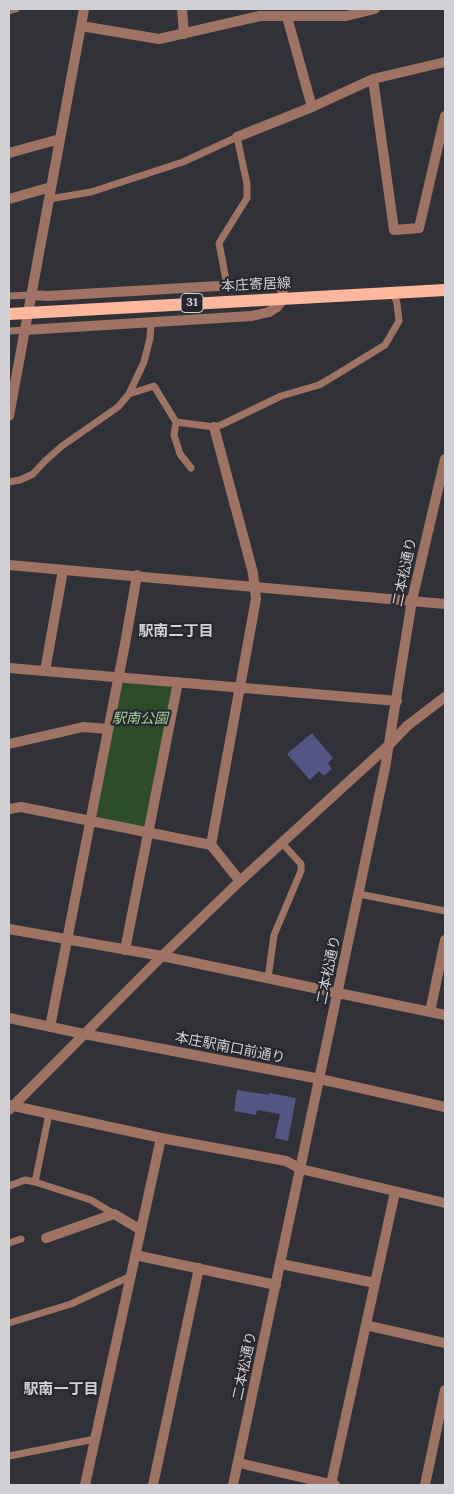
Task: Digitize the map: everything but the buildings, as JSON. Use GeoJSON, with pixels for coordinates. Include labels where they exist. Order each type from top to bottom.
{"type":"FeatureCollection","features":[{"type":"Feature","properties":{"kind":"main road","name":"本庄寄居線"},"geometry":{"type":"LineString","coordinates":[[9,314],[445,290]]}},
{"type":"Feature","properties":{"kind":"street"},"geometry":{"type":"LineString","coordinates":[[9,416],[84,9]]}},
{"type":"Feature","properties":{"kind":"street"},"geometry":{"type":"LineString","coordinates":[[182,9],[184,34]]}},
{"type":"Feature","properties":{"kind":"street"},"geometry":{"type":"LineString","coordinates":[[81,26],[159,39],[259,13],[287,17],[374,9]]}},
{"type":"Feature","properties":{"kind":"street"},"geometry":{"type":"LineString","coordinates":[[287,17],[312,107]]}},
{"type":"Feature","properties":{"kind":"street"},"geometry":{"type":"LineString","coordinates":[[237,137],[312,107],[372,79],[445,62]]}},
{"type":"Feature","properties":{"kind":"street"},"geometry":{"type":"LineString","coordinates":[[372,79],[394,230],[419,228],[445,116]]}},
{"type":"Feature","properties":{"kind":"street"},"geometry":{"type":"LineString","coordinates":[[9,153],[60,139]]}},
{"type":"Feature","properties":{"kind":"street"},"geometry":{"type":"LineString","coordinates":[[9,199],[51,187]]}},
{"type":"Feature","properties":{"kind":"street"},"geometry":{"type":"LineString","coordinates":[[25,330],[252,316],[268,312],[277,307],[284,298],[281,286],[274,283],[48,296],[31,295]]}},
{"type":"Feature","properties":{"kind":"street"},"geometry":{"type":"LineString","coordinates":[[211,844],[256,599],[255,588],[214,427]]}},
{"type":"Feature","properties":{"kind":"street","name":"二本松通り"},"geometry":{"type":"LineString","coordinates":[[233,1485],[390,744],[412,600],[445,459]]}},
{"type":"Feature","properties":{"kind":"street"},"geometry":{"type":"LineString","coordinates":[[9,565],[445,604]]}},
{"type":"Feature","properties":{"kind":"street"},"geometry":{"type":"LineString","coordinates":[[45,671],[63,570]]}},
{"type":"Feature","properties":{"kind":"street"},"geometry":{"type":"LineString","coordinates":[[50,1027],[137,575]]}},
{"type":"Feature","properties":{"kind":"street"},"geometry":{"type":"LineString","coordinates":[[9,668],[397,701]]}},
{"type":"Feature","properties":{"kind":"street"},"geometry":{"type":"LineString","coordinates":[[125,950],[178,682]]}},
{"type":"Feature","properties":{"kind":"street"},"geometry":{"type":"LineString","coordinates":[[10,1107],[240,881],[390,744],[407,726],[443,702]]}},
{"type":"Feature","properties":{"kind":"street"},"geometry":{"type":"LineString","coordinates":[[9,744],[83,727],[108,729]]}},
{"type":"Feature","properties":{"kind":"street"},"geometry":{"type":"LineString","coordinates":[[9,809],[21,807],[211,844],[240,881]]}},
{"type":"Feature","properties":{"kind":"street"},"geometry":{"type":"LineString","coordinates":[[9,929],[162,956],[445,1015]]}},
{"type":"Feature","properties":{"kind":"street"},"geometry":{"type":"LineString","coordinates":[[430,1012],[445,940]]}},
{"type":"Feature","properties":{"kind":"street","name":"本庄駅南口前通り"},"geometry":{"type":"LineString","coordinates":[[9,1018],[320,1079],[445,1107]]}},
{"type":"Feature","properties":{"kind":"street"},"geometry":{"type":"LineString","coordinates":[[10,1107],[286,1161],[301,1169],[445,1203]]}},
{"type":"Feature","properties":{"kind":"street"},"geometry":{"type":"LineString","coordinates":[[85,1485],[161,1138]]}},
{"type":"Feature","properties":{"kind":"street"},"geometry":{"type":"LineString","coordinates":[[238,1463],[334,1485],[395,1192]]}},
{"type":"Feature","properties":{"kind":"street"},"geometry":{"type":"LineString","coordinates":[[46,1238],[114,1214],[141,1230]]}},
{"type":"Feature","properties":{"kind":"street"},"geometry":{"type":"LineString","coordinates":[[135,1255],[276,1285]]}},
{"type":"Feature","properties":{"kind":"street"},"geometry":{"type":"LineString","coordinates":[[280,1264],[375,1283]]}},
{"type":"Feature","properties":{"kind":"street"},"geometry":{"type":"LineString","coordinates":[[153,1485],[199,1268]]}},
{"type":"Feature","properties":{"kind":"street"},"geometry":{"type":"LineString","coordinates":[[366,1325],[445,1343]]}},
{"type":"Feature","properties":{"kind":"street"},"geometry":{"type":"LineString","coordinates":[[425,1485],[445,1390]]}},
{"type":"Feature","properties":{"kind":"lane"},"geometry":{"type":"LineString","coordinates":[[9,11],[16,9]]}},
{"type":"Feature","properties":{"kind":"lane"},"geometry":{"type":"LineString","coordinates":[[49,199],[91,192],[174,165],[194,158],[237,137],[248,184],[247,198],[219,243],[226,285]]}},
{"type":"Feature","properties":{"kind":"lane"},"geometry":{"type":"LineString","coordinates":[[176,422],[214,427],[281,396],[319,384],[385,345],[399,321],[394,293]]}},
{"type":"Feature","properties":{"kind":"lane"},"geometry":{"type":"LineString","coordinates":[[9,296],[31,295]]}},
{"type":"Feature","properties":{"kind":"lane"},"geometry":{"type":"LineString","coordinates":[[9,482],[20,480],[33,474],[52,453],[118,407],[129,394],[144,362],[150,338],[151,323]]}},
{"type":"Feature","properties":{"kind":"lane"},"geometry":{"type":"LineString","coordinates":[[9,331],[25,330]]}},
{"type":"Feature","properties":{"kind":"lane"},"geometry":{"type":"LineString","coordinates":[[129,394],[154,386],[176,422],[174,435],[180,454],[191,468]]}},
{"type":"Feature","properties":{"kind":"lane"},"geometry":{"type":"LineString","coordinates":[[268,978],[274,935],[301,871],[301,864],[282,843]]}},
{"type":"Feature","properties":{"kind":"lane"},"geometry":{"type":"LineString","coordinates":[[359,894],[445,911]]}},
{"type":"Feature","properties":{"kind":"lane"},"geometry":{"type":"LineString","coordinates":[[35,1182],[49,1114]]}},
{"type":"Feature","properties":{"kind":"lane"},"geometry":{"type":"LineString","coordinates":[[9,1186],[25,1180],[35,1182],[90,1200],[114,1214]]}},
{"type":"Feature","properties":{"kind":"lane"},"geometry":{"type":"LineString","coordinates":[[9,1243],[21,1239]]}},
{"type":"Feature","properties":{"kind":"lane"},"geometry":{"type":"LineString","coordinates":[[9,1323],[71,1304],[131,1276]]}},
{"type":"Feature","properties":{"kind":"lane"},"geometry":{"type":"LineString","coordinates":[[9,1456],[96,1438]]}},
{"type":"Feature","properties":{"kind":"green space","name":"駅南公園"},"geometry":{"type":"Polygon","coordinates":[[[124,682],[170,684],[172,691],[147,824],[143,827],[99,818],[97,814],[119,688],[124,682]]]}},
{"type":"Feature","properties":{"kind":"district","name":"駅南二丁目"},"geometry":{"type":"Point","coordinates":[176,632]}},
{"type":"Feature","properties":{"kind":"district","name":"駅南一丁目"},"geometry":{"type":"Point","coordinates":[61,1390]}}]}
